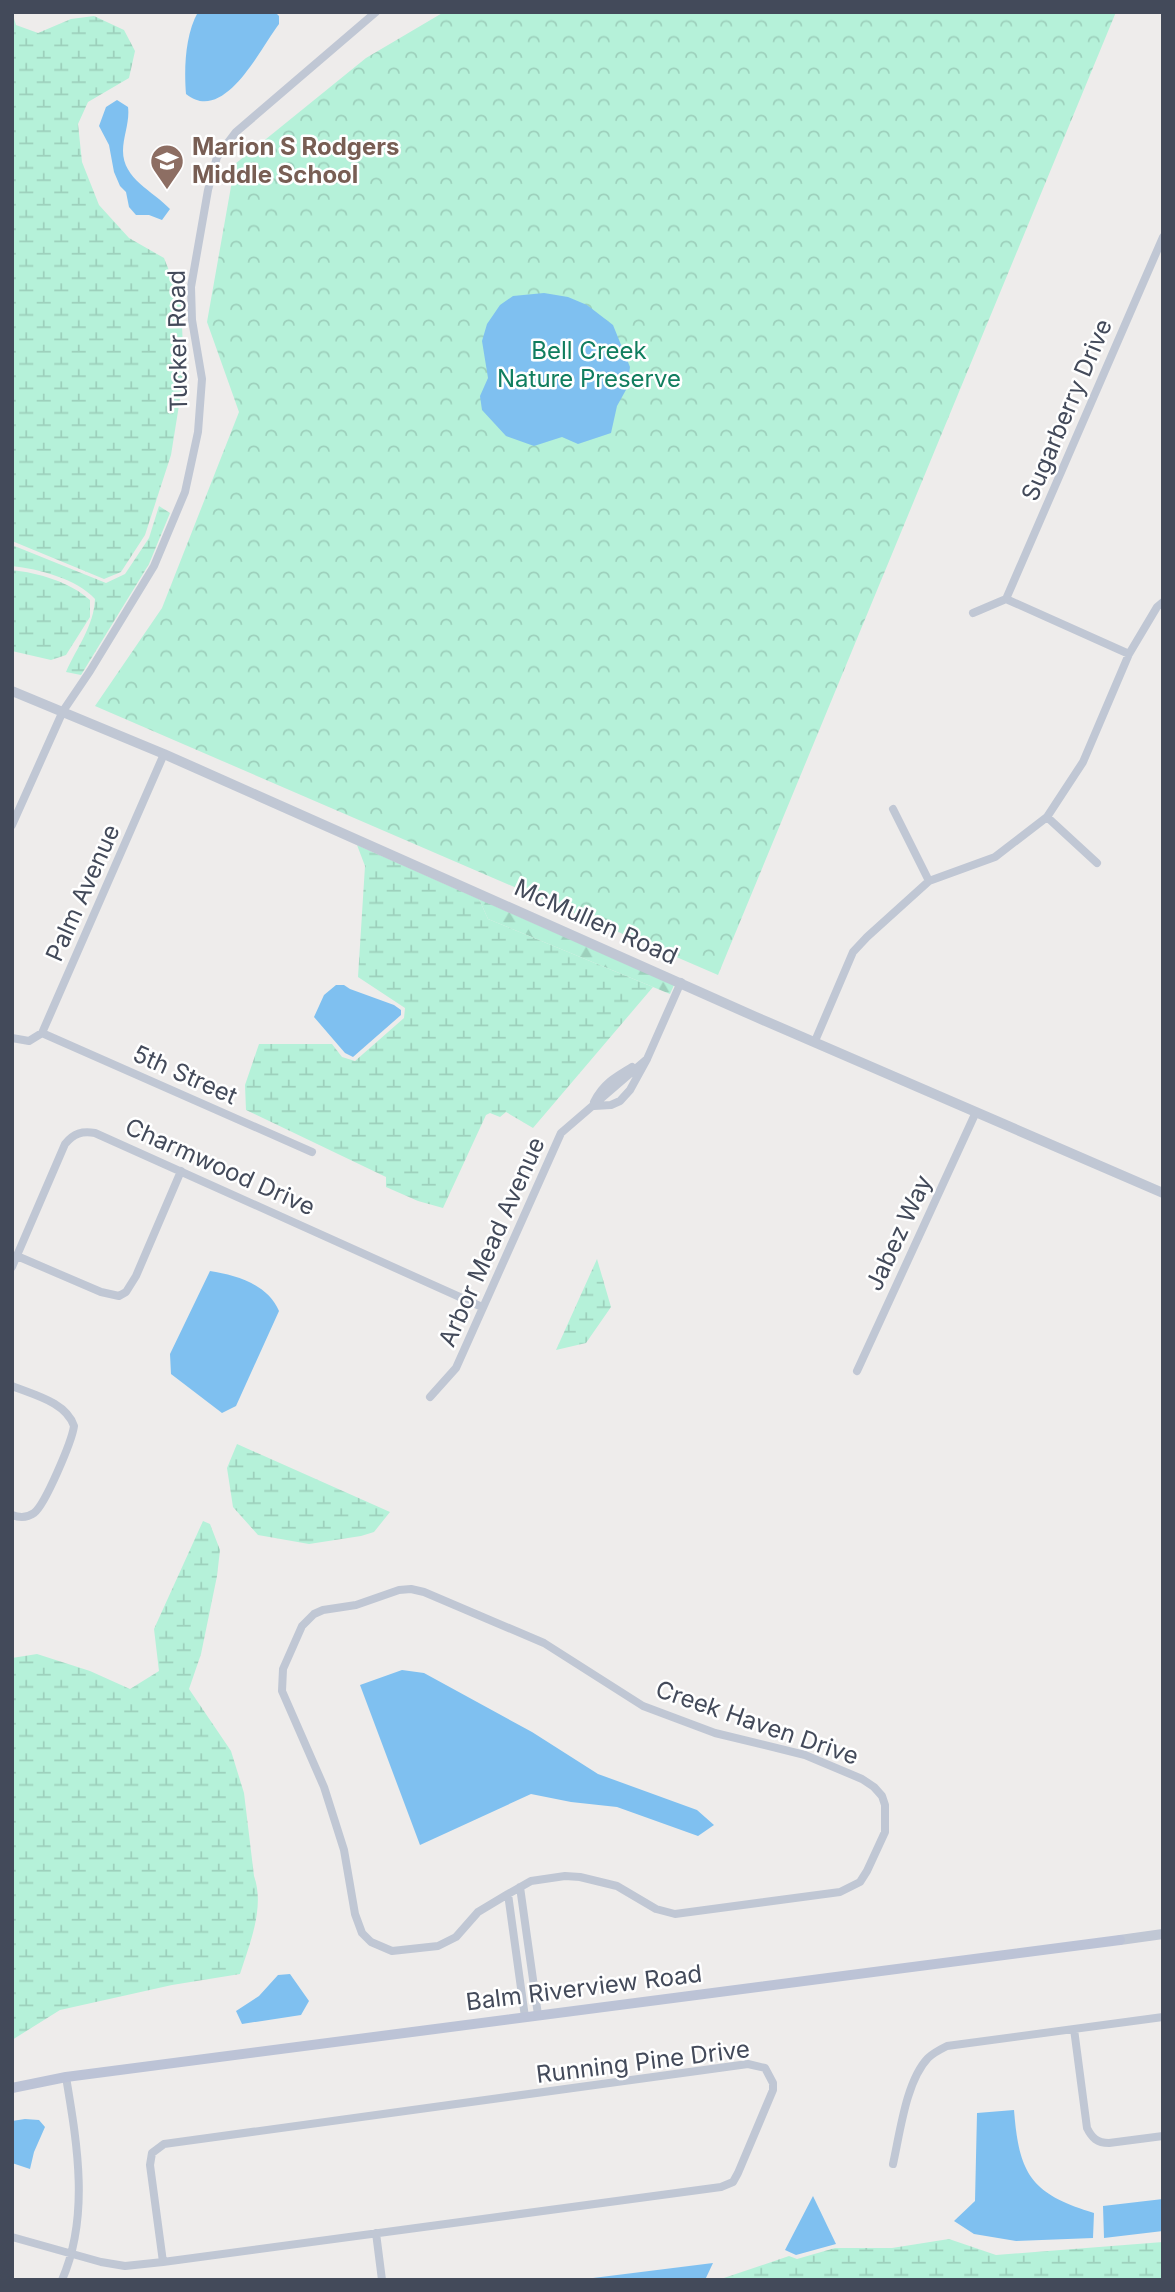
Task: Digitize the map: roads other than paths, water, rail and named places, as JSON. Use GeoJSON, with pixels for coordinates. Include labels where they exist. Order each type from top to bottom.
{"type":"FeatureCollection","features":[{"type":"Feature","properties":{"kind":"main road","name":"Balm Riverview Road"},"geometry":{"type":"LineString","coordinates":[[12,2088],[66,2077],[1120,1940]]}},
{"type":"Feature","properties":{"kind":"street","name":"Tucker Road"},"geometry":{"type":"LineString","coordinates":[[12,825],[63,711],[154,566],[185,492],[198,432],[202,379],[192,320],[191,287],[210,179],[217,157],[236,132],[376,12]]}},
{"type":"Feature","properties":{"kind":"street","name":"Sugarberry Drive"},"geometry":{"type":"LineString","coordinates":[[1006,599],[1163,237]]}},
{"type":"Feature","properties":{"kind":"street"},"geometry":{"type":"LineString","coordinates":[[973,613],[1006,599],[1129,654]]}},
{"type":"Feature","properties":{"kind":"street"},"geometry":{"type":"LineString","coordinates":[[815,1041],[853,952],[867,937],[929,881],[995,857],[1047,817],[1083,762],[1129,654],[1157,607],[1163,602]]}},
{"type":"Feature","properties":{"kind":"street","name":"McMullen Road"},"geometry":{"type":"LineString","coordinates":[[12,691],[164,754],[756,1017],[1163,1193]]}},
{"type":"Feature","properties":{"kind":"street","name":"Palm Avenue"},"geometry":{"type":"LineString","coordinates":[[42,1033],[164,754]]}},
{"type":"Feature","properties":{"kind":"street"},"geometry":{"type":"LineString","coordinates":[[893,809],[929,881]]}},
{"type":"Feature","properties":{"kind":"street"},"geometry":{"type":"LineString","coordinates":[[1047,817],[1097,863]]}},
{"type":"Feature","properties":{"kind":"street","name":"Arbor Mead Avenue"},"geometry":{"type":"LineString","coordinates":[[593,1106],[611,1105],[620,1101],[630,1090],[647,1059],[681,982]]}},
{"type":"Feature","properties":{"kind":"street"},"geometry":{"type":"LineString","coordinates":[[12,1038],[29,1041],[42,1033]]}},
{"type":"Feature","properties":{"kind":"street","name":"5th Street"},"geometry":{"type":"LineString","coordinates":[[42,1033],[312,1152]]}},
{"type":"Feature","properties":{"kind":"street","name":"Arbor Mead Avenue"},"geometry":{"type":"LineString","coordinates":[[430,1397],[456,1368],[556,1142],[567,1127],[593,1106],[601,1089],[612,1078],[647,1059]]}},
{"type":"Feature","properties":{"kind":"street","name":"Jabez Way"},"geometry":{"type":"LineString","coordinates":[[857,1371],[976,1112]]}},
{"type":"Feature","properties":{"kind":"street","name":"Charmwood Drive"},"geometry":{"type":"LineString","coordinates":[[12,1267],[65,1144],[79,1132],[95,1133],[482,1307]]}},
{"type":"Feature","properties":{"kind":"street"},"geometry":{"type":"LineString","coordinates":[[17,1256],[101,1292],[119,1296],[126,1292],[136,1276],[181,1171]]}},
{"type":"Feature","properties":{"kind":"street"},"geometry":{"type":"LineString","coordinates":[[12,1386],[57,1405],[67,1412],[74,1426],[44,1500],[36,1511],[26,1517],[12,1515]]}},
{"type":"Feature","properties":{"kind":"street","name":"Creek Haven Drive"},"geometry":{"type":"LineString","coordinates":[[399,1590],[424,1592],[544,1643],[643,1706],[715,1733],[805,1755],[862,1779],[882,1796],[885,1805],[885,1832],[867,1871],[860,1882],[840,1892],[675,1914],[656,1909],[617,1886],[580,1877],[531,1881],[508,1894],[478,1912],[456,1937],[438,1946],[392,1951],[371,1942],[362,1933],[355,1914],[344,1850],[324,1787],[282,1691],[283,1669],[302,1626],[314,1614],[372,1601],[399,1590]]}},
{"type":"Feature","properties":{"kind":"street"},"geometry":{"type":"LineString","coordinates":[[520,1887],[538,2015]]}},
{"type":"Feature","properties":{"kind":"street"},"geometry":{"type":"LineString","coordinates":[[508,1894],[525,2017]]}},
{"type":"Feature","properties":{"kind":"street","name":"Balm Riverview Road"},"geometry":{"type":"LineString","coordinates":[[1120,1940],[1163,1934]]}},
{"type":"Feature","properties":{"kind":"street"},"geometry":{"type":"LineString","coordinates":[[893,2164],[903,2115],[915,2078],[930,2056],[947,2046],[1163,2017]]}},
{"type":"Feature","properties":{"kind":"street"},"geometry":{"type":"LineString","coordinates":[[1074,2029],[1087,2128],[1092,2137],[1101,2143],[1109,2143],[1163,2136]]}},
{"type":"Feature","properties":{"kind":"street","name":"Running Pine Drive"},"geometry":{"type":"LineString","coordinates":[[12,2237],[125,2266],[163,2262],[721,2187],[733,2182],[738,2173],[773,2090],[770,2074],[765,2068],[748,2064],[164,2144],[152,2153],[150,2165],[163,2262]]}},
{"type":"Feature","properties":{"kind":"street"},"geometry":{"type":"LineString","coordinates":[[62,2280],[76,2242],[79,2193],[76,2137],[66,2077]]}},
{"type":"Feature","properties":{"kind":"street"},"geometry":{"type":"LineString","coordinates":[[376,2233],[382,2280]]}},
{"type":"Feature","properties":{"kind":"water"},"geometry":{"type":"Polygon","coordinates":[[[198,12],[275,12],[279,16],[279,24],[240,80],[214,100],[200,101],[186,94],[186,52],[190,31],[198,12]]]}},
{"type":"Feature","properties":{"kind":"water"},"geometry":{"type":"Polygon","coordinates":[[[117,100],[128,107],[123,145],[124,161],[133,177],[170,209],[162,220],[149,215],[136,215],[129,207],[126,192],[114,172],[109,145],[99,126],[106,107],[117,100]]]}},
{"type":"Feature","properties":{"kind":"water"},"geometry":{"type":"Polygon","coordinates":[[[544,293],[568,297],[587,305],[613,325],[630,367],[627,388],[617,406],[611,433],[578,444],[562,437],[534,446],[506,436],[482,410],[480,396],[488,378],[482,341],[487,324],[500,305],[513,296],[544,293]]]}},
{"type":"Feature","properties":{"kind":"water"},"geometry":{"type":"Polygon","coordinates":[[[336,985],[344,985],[401,1010],[401,1015],[353,1057],[345,1053],[314,1017],[324,995],[336,985]]]}},
{"type":"Feature","properties":{"kind":"water"},"geometry":{"type":"Polygon","coordinates":[[[210,1271],[231,1275],[259,1288],[274,1302],[279,1311],[236,1406],[222,1413],[171,1374],[170,1354],[210,1271]]]}},
{"type":"Feature","properties":{"kind":"water"},"geometry":{"type":"Polygon","coordinates":[[[402,1670],[424,1673],[532,1732],[598,1774],[697,1810],[714,1825],[698,1836],[617,1807],[531,1794],[420,1845],[360,1685],[402,1670]]]}},
{"type":"Feature","properties":{"kind":"water"},"geometry":{"type":"Polygon","coordinates":[[[290,1974],[309,2001],[301,2015],[242,2024],[236,2011],[259,1996],[278,1975],[290,1974]]]}},
{"type":"Feature","properties":{"kind":"water"},"geometry":{"type":"Polygon","coordinates":[[[1014,2110],[1020,2150],[1032,2178],[1055,2198],[1094,2213],[1093,2238],[1016,2241],[974,2234],[954,2221],[975,2201],[977,2113],[1014,2110]]]}},
{"type":"Feature","properties":{"kind":"water"},"geometry":{"type":"Polygon","coordinates":[[[39,2120],[45,2127],[30,2169],[12,2163],[12,2121],[39,2120]]]}},
{"type":"Feature","properties":{"kind":"water"},"geometry":{"type":"Polygon","coordinates":[[[813,2196],[836,2244],[796,2255],[785,2250],[813,2196]]]}},
{"type":"Feature","properties":{"kind":"water"},"geometry":{"type":"Polygon","coordinates":[[[1163,2199],[1163,2231],[1104,2238],[1103,2206],[1163,2199]]]}},
{"type":"Feature","properties":{"kind":"water"},"geometry":{"type":"Polygon","coordinates":[[[713,2263],[705,2280],[577,2280],[713,2263]]]}},
{"type":"Feature","properties":{"kind":"place","name":"Marion S Rodgers Middle School"},"geometry":{"type":"Point","coordinates":[167,191]}},
{"type":"Feature","properties":{"kind":"park label","name":"Bell Creek Nature Preserve"},"geometry":{"type":"Point","coordinates":[589,365]}}]}
